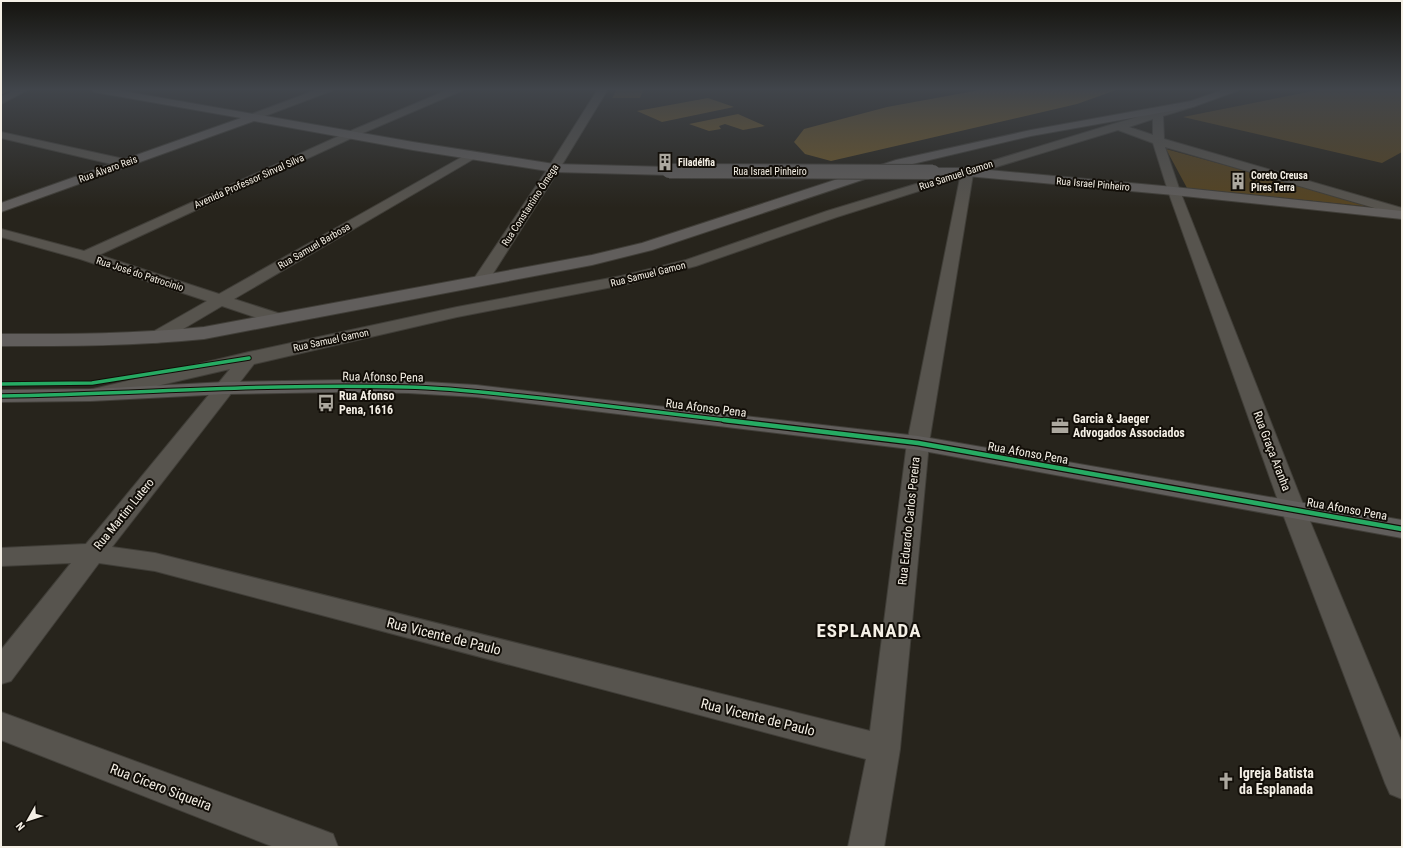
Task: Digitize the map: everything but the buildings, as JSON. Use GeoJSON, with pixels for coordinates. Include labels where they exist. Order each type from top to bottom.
{"type":"FeatureCollection","features":[{"type":"Feature","properties":{"kind":"street","name":"Rua Álvaro Reis"},"geometry":{"type":"LineString","coordinates":[[1,208],[221,129]]}},
{"type":"Feature","properties":{"kind":"street","name":"Rua Israel Pinheiro"},"geometry":{"type":"LineString","coordinates":[[321,129],[554,168],[669,171],[967,172],[1402,213]]}},
{"type":"Feature","properties":{"kind":"street","name":"Avenida Professor Sinval Silva"},"geometry":{"type":"LineString","coordinates":[[84,256],[365,129]]}},
{"type":"Feature","properties":{"kind":"street","name":"Rua Constantino Ômega"},"geometry":{"type":"LineString","coordinates":[[481,280],[578,129]]}},
{"type":"Feature","properties":{"kind":"street"},"geometry":{"type":"LineString","coordinates":[[1,340],[97,340],[156,338],[216,331],[592,260],[647,247],[900,163],[1060,129]]}},
{"type":"Feature","properties":{"kind":"street","name":"Rua Samuel Gamon"},"geometry":{"type":"LineString","coordinates":[[91,395],[457,312],[630,279],[691,263],[832,214],[1109,129]]}},
{"type":"Feature","properties":{"kind":"street"},"geometry":{"type":"LineString","coordinates":[[1124,129],[1158,141],[1402,213]]}},
{"type":"Feature","properties":{"kind":"street","name":"Rua Graça Aranha"},"geometry":{"type":"LineString","coordinates":[[1158,129],[1158,141],[1174,191],[1293,509],[1402,783]]}},
{"type":"Feature","properties":{"kind":"street"},"geometry":{"type":"LineString","coordinates":[[1,135],[124,163]]}},
{"type":"Feature","properties":{"kind":"street","name":"Rua Samuel Barbosa"},"geometry":{"type":"LineString","coordinates":[[156,338],[473,155]]}},
{"type":"Feature","properties":{"kind":"street","name":"Rua Eduardo Carlos Pereira"},"geometry":{"type":"LineString","coordinates":[[866,847],[884,749],[918,444],[967,172]]}},
{"type":"Feature","properties":{"kind":"street","name":"Rua José do Patrocinio"},"geometry":{"type":"LineString","coordinates":[[1,233],[84,256],[278,319]]}},
{"type":"Feature","properties":{"kind":"street","name":"Rua Martim Lutero"},"geometry":{"type":"LineString","coordinates":[[1,672],[93,553],[249,358]]}},
{"type":"Feature","properties":{"kind":"street","name":"Rua Afonso Pena"},"geometry":{"type":"LineString","coordinates":[[1,396],[91,395],[226,388],[342,386],[408,387],[476,391],[918,444],[1402,529]]}},
{"type":"Feature","properties":{"kind":"street","name":"Rua Vicente de Paulo"},"geometry":{"type":"LineString","coordinates":[[1,558],[93,553],[163,564],[884,749]]}},
{"type":"Feature","properties":{"kind":"street","name":"Rua Cícero Siqueira"},"geometry":{"type":"LineString","coordinates":[[1,726],[320,847]]}},
{"type":"Feature","properties":{"kind":"shaded area"},"geometry":{"type":"Polygon","coordinates":[[[702,129],[721,129],[709,131],[702,129]]]}},
{"type":"Feature","properties":{"kind":"shaded area"},"geometry":{"type":"Polygon","coordinates":[[[804,129],[971,129],[831,161],[805,154],[794,142],[804,129]]]}},
{"type":"Feature","properties":{"kind":"shaded area"},"geometry":{"type":"Polygon","coordinates":[[[1233,129],[1402,129],[1402,152],[1382,163],[1233,129]]]}},
{"type":"Feature","properties":{"kind":"shaded area"},"geometry":{"type":"Polygon","coordinates":[[[1166,149],[1381,208],[1187,188],[1166,149]]]}},
{"type":"Feature","properties":{"kind":"cycle path"},"geometry":{"type":"LineString","coordinates":[[1,384],[92,383],[249,358]]}},
{"type":"Feature","properties":{"kind":"cycle path"},"geometry":{"type":"LineString","coordinates":[[1,396],[91,395],[226,388],[342,386],[408,387],[476,391],[918,443],[1402,529]]}},
{"type":"Feature","properties":{"kind":"place","name":"Filadélfia"},"geometry":{"type":"Point","coordinates":[665,162]}},
{"type":"Feature","properties":{"kind":"place","name":"Coreto Creusa Pires Terra"},"geometry":{"type":"Point","coordinates":[1238,181]}},
{"type":"Feature","properties":{"kind":"place","name":"Rua Afonso Pena, 1616"},"geometry":{"type":"Point","coordinates":[326,403]}},
{"type":"Feature","properties":{"kind":"place","name":"Garcia & Jaeger Advogados Associados"},"geometry":{"type":"Point","coordinates":[1060,426]}},
{"type":"Feature","properties":{"kind":"place","name":"Igreja Batista da Esplanada"},"geometry":{"type":"Point","coordinates":[1226,781]}},
{"type":"Feature","properties":{"kind":"district","name":"ESPLANADA"},"geometry":{"type":"Point","coordinates":[869,630]}}]}
